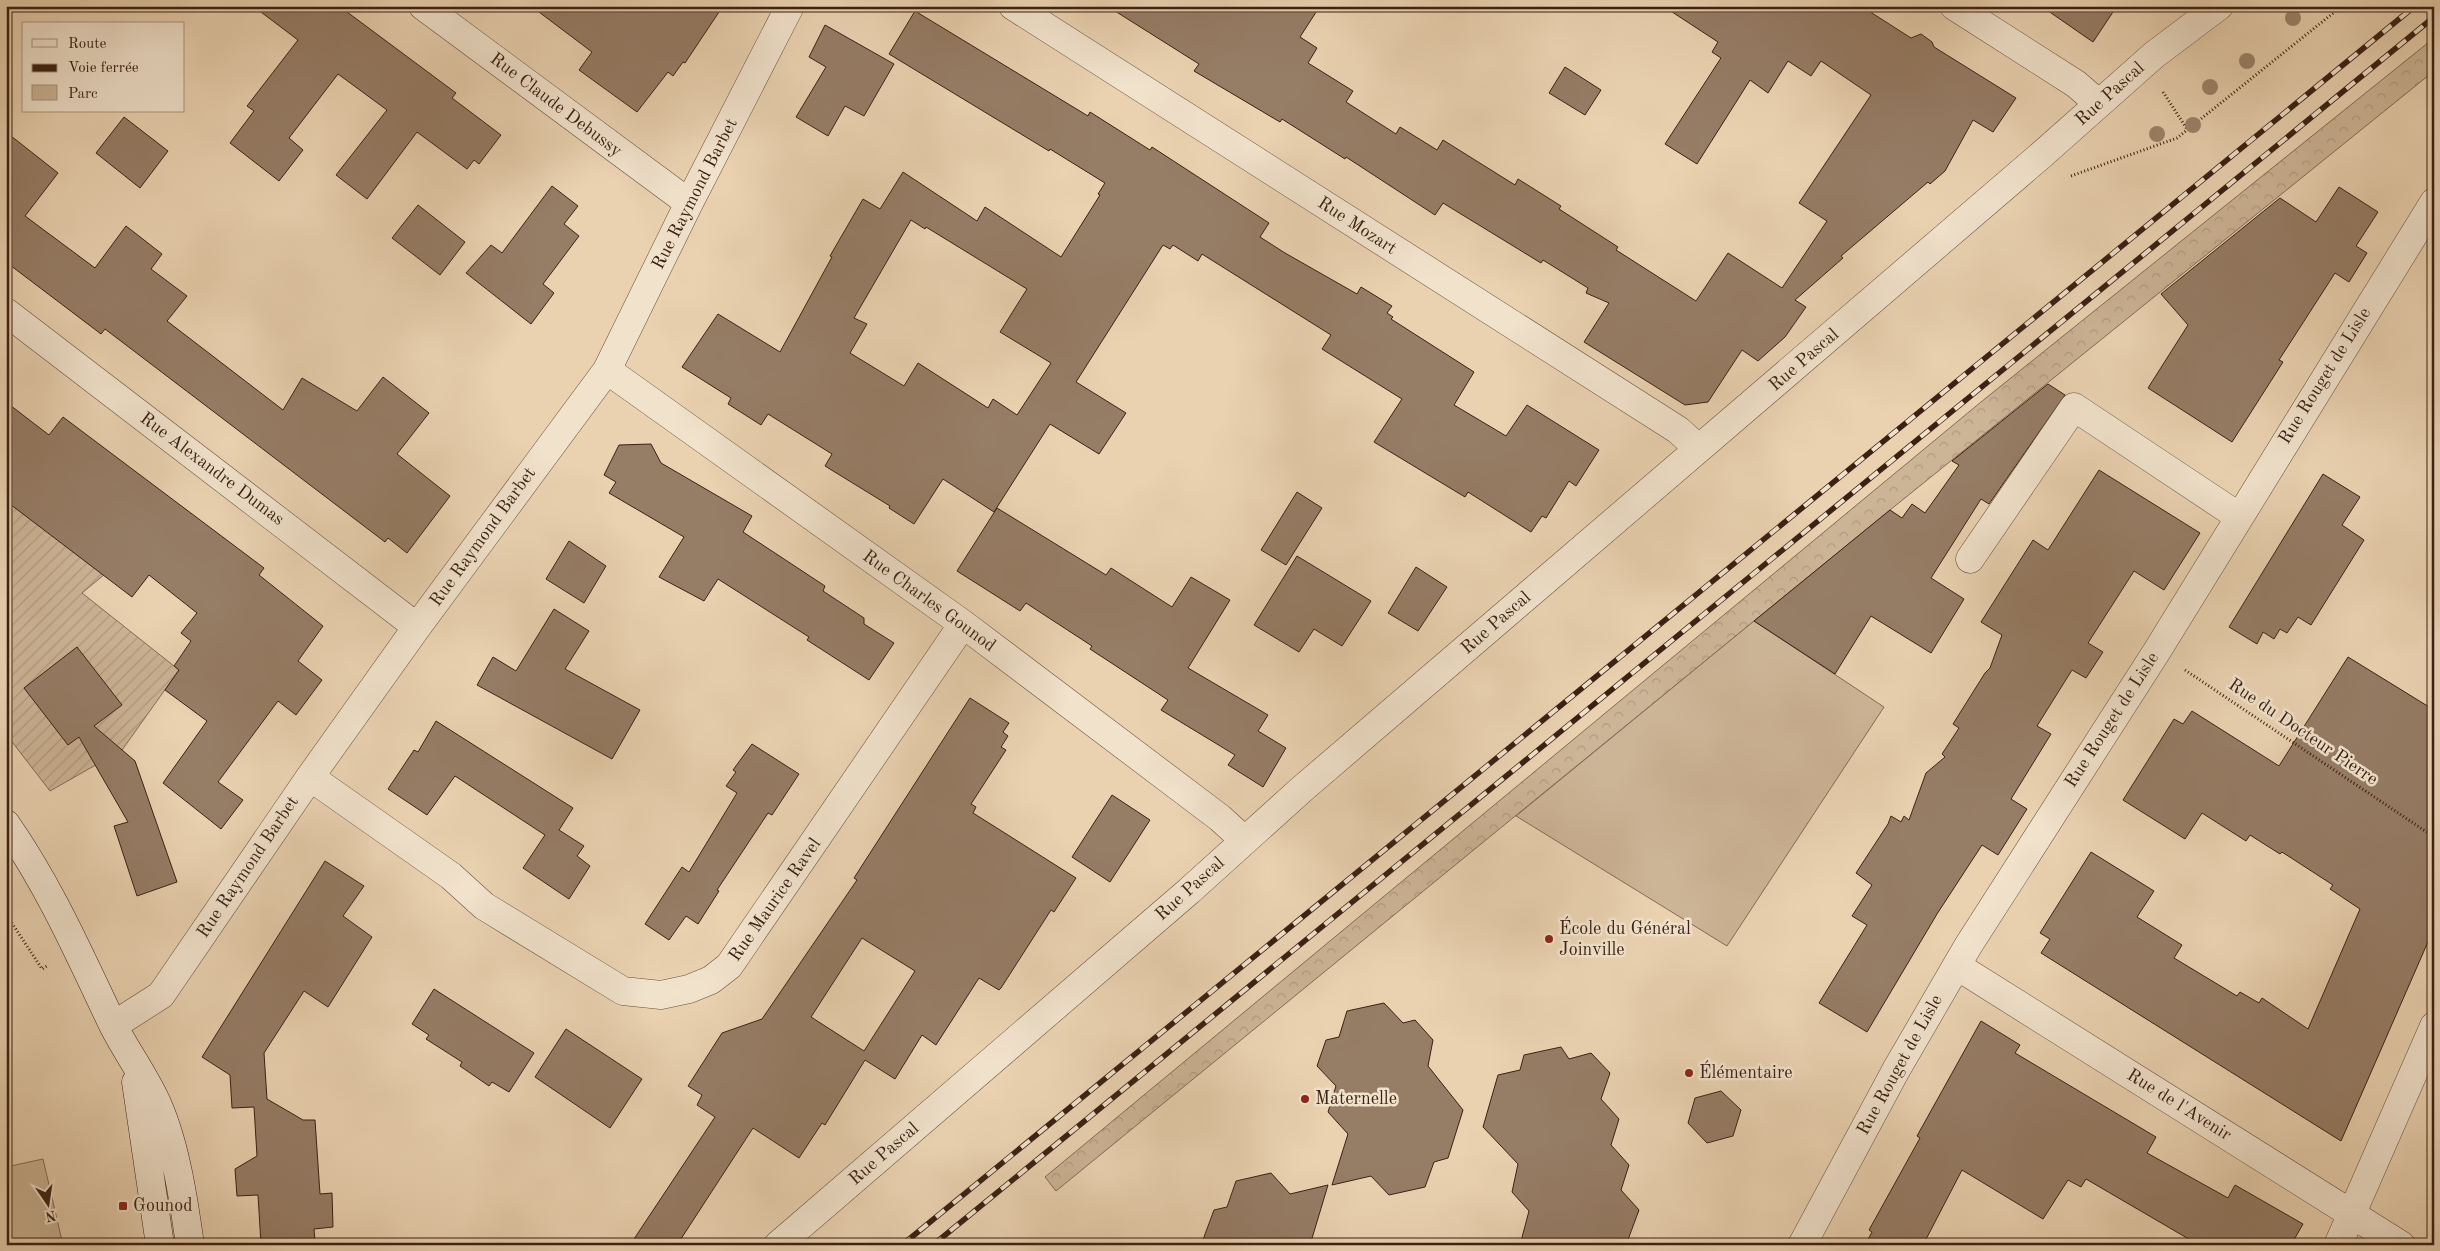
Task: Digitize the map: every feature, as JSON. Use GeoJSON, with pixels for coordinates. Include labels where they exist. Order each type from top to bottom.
{"type":"FeatureCollection","features":[{"type":"Feature","properties":{"kind":"street","name":"Rue Claude Debussy"},"geometry":{"type":"LineString","coordinates":[[423,6],[689,202]]}},
{"type":"Feature","properties":{"kind":"street","name":"Rue Raymond Barbet"},"geometry":{"type":"LineString","coordinates":[[114,1025],[161,994],[310,777],[417,627],[608,370],[689,202],[790,6]]}},
{"type":"Feature","properties":{"kind":"street","name":"Rue Mozart"},"geometry":{"type":"LineString","coordinates":[[1013,6],[1678,430],[1698,448]]}},
{"type":"Feature","properties":{"kind":"street"},"geometry":{"type":"LineString","coordinates":[[1954,6],[2076,84],[2098,103]]}},
{"type":"Feature","properties":{"kind":"street","name":"Rue Pascal"},"geometry":{"type":"LineString","coordinates":[[778,1245],[1189,891],[1244,840],[1698,448],[2039,157],[2098,103],[2154,55],[2219,6]]}},
{"type":"Feature","properties":{"kind":"street","name":"Rue Rouget de Lisle"},"geometry":{"type":"LineString","coordinates":[[1802,1245],[1896,1070],[1957,966],[2157,651],[2238,516],[2434,202]]}},
{"type":"Feature","properties":{"kind":"street","name":"Rue Alexandre Dumas"},"geometry":{"type":"LineString","coordinates":[[6,312],[417,627]]}},
{"type":"Feature","properties":{"kind":"street","name":"Rue Charles Gounod"},"geometry":{"type":"LineString","coordinates":[[608,370],[963,624],[1220,818],[1244,840]]}},
{"type":"Feature","properties":{"kind":"street"},"geometry":{"type":"LineString","coordinates":[[1970,559],[2074,407],[2238,516]]}},
{"type":"Feature","properties":{"kind":"street","name":"Rue Maurice Ravel"},"geometry":{"type":"LineString","coordinates":[[310,777],[451,876],[484,906],[623,991],[661,995],[690,989],[711,980],[729,966],[963,624]]}},
{"type":"Feature","properties":{"kind":"street"},"geometry":{"type":"LineString","coordinates":[[6,824],[30,858],[80,950],[114,1025],[159,1108],[176,1166],[190,1245]]}},
{"type":"Feature","properties":{"kind":"street","name":"Rue de l'Avenir"},"geometry":{"type":"LineString","coordinates":[[1957,966],[2401,1245]]}},
{"type":"Feature","properties":{"kind":"street"},"geometry":{"type":"LineString","coordinates":[[2338,1245],[2434,1026]]}},
{"type":"Feature","properties":{"kind":"street"},"geometry":{"type":"LineString","coordinates":[[134,1064],[160,1245]]}},
{"type":"Feature","properties":{"kind":"path"},"geometry":{"type":"LineString","coordinates":[[2068,177],[2177,138],[2342,6]]}},
{"type":"Feature","properties":{"kind":"path"},"geometry":{"type":"LineString","coordinates":[[2163,92],[2187,129]]}},
{"type":"Feature","properties":{"kind":"path","name":"Rue du Docteur Pierre"},"geometry":{"type":"LineString","coordinates":[[2157,651],[2434,837]]}},
{"type":"Feature","properties":{"kind":"path"},"geometry":{"type":"LineString","coordinates":[[6,914],[42,969],[54,963]]}},
{"type":"Feature","properties":{"kind":"green space"},"geometry":{"type":"Polygon","coordinates":[[[2434,38],[2434,71],[1890,510],[1056,1191],[1045,1177],[1981,402],[2434,38]]]}},
{"type":"Feature","properties":{"kind":"green space"},"geometry":{"type":"Polygon","coordinates":[[[6,501],[105,574],[82,593],[179,670],[122,750],[50,791],[6,734],[6,501]]]}},
{"type":"Feature","properties":{"kind":"green space"},"geometry":{"type":"Polygon","coordinates":[[[1754,621],[1884,707],[1727,946],[1516,816],[1754,621]]]}},
{"type":"Feature","properties":{"kind":"green space"},"geometry":{"type":"Polygon","coordinates":[[[43,1159],[63,1245],[6,1245],[6,1167],[43,1159]]]}},
{"type":"Feature","properties":{"kind":"building"},"geometry":{"type":"Polygon","coordinates":[[[253,6],[339,6],[456,93],[452,98],[501,135],[479,164],[474,160],[467,169],[417,132],[367,199],[336,175],[387,110],[338,74],[289,138],[303,150],[279,181],[230,143],[254,111],[247,106],[298,40],[253,6]]]}},
{"type":"Feature","properties":{"kind":"building"},"geometry":{"type":"Polygon","coordinates":[[[531,6],[723,6],[685,63],[683,62],[673,76],[668,72],[637,112],[579,70],[592,52],[531,6]]]}},
{"type":"Feature","properties":{"kind":"building"},"geometry":{"type":"Polygon","coordinates":[[[1107,6],[1320,6],[1300,37],[1317,48],[1308,63],[1353,91],[1346,102],[1396,134],[1400,127],[1437,150],[1443,140],[1515,185],[1518,179],[1561,206],[1559,209],[1618,247],[1616,250],[1696,301],[1728,253],[1782,288],[1827,221],[1799,203],[1871,95],[1821,61],[1811,76],[1788,61],[1768,93],[1750,80],[1697,164],[1665,144],[1721,58],[1712,52],[1718,42],[1663,6],[1861,6],[1911,38],[1921,34],[1932,42],[1934,47],[2016,98],[1993,132],[1973,120],[1945,171],[1930,184],[1928,182],[1841,256],[1843,258],[1795,300],[1806,307],[1785,337],[1758,361],[1742,350],[1708,402],[1685,405],[1584,342],[1609,303],[1586,293],[1588,288],[1543,260],[1541,263],[1443,203],[1435,215],[1346,157],[1345,159],[1282,119],[1280,122],[1194,71],[1199,64],[1107,6]]]}},
{"type":"Feature","properties":{"kind":"building"},"geometry":{"type":"Polygon","coordinates":[[[2041,6],[2117,6],[2093,42],[2041,6]]]}},
{"type":"Feature","properties":{"kind":"building"},"geometry":{"type":"Polygon","coordinates":[[[915,11],[1088,116],[1090,112],[1150,150],[1152,147],[1269,223],[1260,237],[1285,253],[1357,294],[1361,287],[1392,306],[1387,313],[1393,317],[1391,319],[1474,372],[1454,405],[1506,436],[1527,405],[1599,450],[1576,486],[1569,481],[1546,518],[1542,516],[1531,532],[1468,492],[1465,497],[1374,442],[1402,399],[1322,349],[1331,335],[1202,254],[1198,261],[1173,245],[1170,249],[1163,245],[1076,382],[1126,413],[1099,454],[1050,424],[994,512],[943,479],[914,524],[889,508],[890,506],[825,466],[832,454],[768,414],[761,425],[728,404],[731,398],[682,367],[718,314],[780,352],[832,257],[830,256],[863,199],[880,209],[903,172],[977,221],[985,207],[1061,257],[1100,195],[1098,194],[1105,183],[889,54],[915,11]],[[911,220],[854,318],[867,324],[850,353],[904,386],[918,363],[988,408],[993,399],[1017,415],[1051,363],[1000,332],[1027,289],[926,227],[925,229],[911,220]]]}},
{"type":"Feature","properties":{"kind":"building"},"geometry":{"type":"Polygon","coordinates":[[[825,25],[894,64],[864,116],[845,106],[828,136],[796,117],[826,67],[809,57],[825,25]]]}},
{"type":"Feature","properties":{"kind":"building"},"geometry":{"type":"Polygon","coordinates":[[[1565,67],[1601,90],[1585,115],[1549,93],[1565,67]]]}},
{"type":"Feature","properties":{"kind":"building"},"geometry":{"type":"Polygon","coordinates":[[[124,117],[168,151],[140,188],[96,153],[124,117]]]}},
{"type":"Feature","properties":{"kind":"building"},"geometry":{"type":"Polygon","coordinates":[[[6,132],[58,173],[25,216],[95,268],[126,226],[162,254],[151,269],[187,296],[167,321],[283,410],[302,378],[357,411],[383,377],[429,413],[397,454],[450,496],[407,553],[388,538],[385,542],[105,329],[101,334],[6,262],[6,132]]]}},
{"type":"Feature","properties":{"kind":"building"},"geometry":{"type":"Polygon","coordinates":[[[552,186],[578,206],[564,224],[579,236],[543,284],[554,293],[531,324],[466,273],[491,245],[502,253],[552,186]]]}},
{"type":"Feature","properties":{"kind":"building"},"geometry":{"type":"Polygon","coordinates":[[[2339,187],[2378,212],[2356,246],[2367,253],[2349,282],[2335,273],[2279,360],[2283,362],[2232,442],[2148,388],[2188,325],[2161,294],[2280,198],[2316,222],[2339,187]]]}},
{"type":"Feature","properties":{"kind":"building"},"geometry":{"type":"Polygon","coordinates":[[[418,205],[465,242],[440,275],[392,238],[418,205]]]}},
{"type":"Feature","properties":{"kind":"building"},"geometry":{"type":"Polygon","coordinates":[[[2048,384],[2065,395],[1989,504],[1981,499],[1931,578],[1964,599],[1931,653],[1871,616],[1835,674],[1754,621],[1890,510],[1902,518],[1912,504],[1925,513],[1959,465],[1952,461],[2048,384]]]}},
{"type":"Feature","properties":{"kind":"building"},"geometry":{"type":"Polygon","coordinates":[[[6,402],[49,435],[63,417],[264,568],[259,575],[323,626],[298,661],[322,680],[296,715],[278,701],[218,782],[243,800],[221,829],[163,783],[207,721],[165,690],[179,670],[174,666],[191,641],[181,633],[197,613],[149,575],[132,597],[6,501],[6,402]]]}},
{"type":"Feature","properties":{"kind":"building"},"geometry":{"type":"Polygon","coordinates":[[[651,444],[661,463],[752,516],[743,532],[825,586],[823,591],[864,618],[864,624],[894,643],[869,680],[807,640],[809,637],[718,579],[704,601],[659,577],[684,537],[609,493],[616,482],[604,475],[619,445],[651,444]]]}},
{"type":"Feature","properties":{"kind":"building"},"geometry":{"type":"Polygon","coordinates":[[[2099,470],[2200,533],[2164,590],[2134,571],[2088,643],[2103,652],[2086,678],[2072,670],[2037,726],[2051,734],[2011,799],[2027,809],[1998,855],[1982,845],[1937,914],[1867,1032],[1819,1003],[1867,925],[1852,916],[1872,885],[1856,873],[1888,824],[1891,816],[1901,822],[1904,816],[1909,820],[1926,773],[1945,757],[1942,754],[1959,728],[1953,724],[1990,668],[2002,635],[1981,622],[2033,540],[2048,550],[2099,470]]]}},
{"type":"Feature","properties":{"kind":"building"},"geometry":{"type":"Polygon","coordinates":[[[2323,474],[2360,497],[2342,525],[2364,540],[2311,625],[2298,617],[2287,633],[2280,629],[2274,639],[2263,632],[2257,644],[2229,627],[2323,474]]]}},
{"type":"Feature","properties":{"kind":"building"},"geometry":{"type":"Polygon","coordinates":[[[1297,492],[1322,508],[1286,565],[1261,550],[1297,492]]]}},
{"type":"Feature","properties":{"kind":"building"},"geometry":{"type":"Polygon","coordinates":[[[997,508],[1106,575],[1111,568],[1172,607],[1191,577],[1230,600],[1188,668],[1268,715],[1258,731],[1286,748],[1263,787],[1228,765],[1235,755],[1161,710],[1168,700],[1090,649],[1092,646],[1026,603],[1020,611],[957,571],[997,508]]]}},
{"type":"Feature","properties":{"kind":"building"},"geometry":{"type":"Polygon","coordinates":[[[569,541],[606,566],[584,603],[546,579],[569,541]]]}},
{"type":"Feature","properties":{"kind":"building"},"geometry":{"type":"Polygon","coordinates":[[[1297,556],[1371,601],[1342,646],[1314,629],[1299,652],[1254,625],[1297,556]]]}},
{"type":"Feature","properties":{"kind":"building"},"geometry":{"type":"Polygon","coordinates":[[[1416,567],[1447,587],[1418,631],[1388,613],[1416,567]]]}},
{"type":"Feature","properties":{"kind":"building"},"geometry":{"type":"Polygon","coordinates":[[[554,609],[589,631],[565,669],[640,710],[612,759],[477,685],[493,657],[516,671],[554,609]]]}},
{"type":"Feature","properties":{"kind":"building"},"geometry":{"type":"Polygon","coordinates":[[[77,647],[122,705],[94,726],[135,761],[177,882],[137,896],[114,826],[128,822],[79,737],[68,745],[24,688],[77,647]]]}},
{"type":"Feature","properties":{"kind":"building"},"geometry":{"type":"Polygon","coordinates":[[[2348,657],[2434,710],[2434,928],[2341,1141],[2041,953],[2050,939],[2040,933],[2091,852],[2154,891],[2137,917],[2182,945],[2174,958],[2237,996],[2240,992],[2259,1003],[2262,998],[2308,1029],[2360,909],[2330,889],[2333,885],[2282,852],[2280,854],[2250,835],[2246,841],[2202,813],[2185,839],[2123,800],[2174,719],[2183,724],[2192,711],[2279,766],[2348,657]]]}},
{"type":"Feature","properties":{"kind":"building"},"geometry":{"type":"Polygon","coordinates":[[[970,698],[1009,723],[1003,732],[1008,736],[1001,747],[1006,750],[971,804],[976,807],[973,813],[1076,878],[1054,912],[1051,910],[1001,988],[999,990],[979,978],[936,1045],[922,1035],[895,1079],[865,1060],[825,1125],[822,1123],[799,1158],[753,1128],[677,1245],[630,1245],[715,1117],[697,1105],[702,1095],[688,1086],[722,1033],[762,1019],[857,880],[854,878],[970,698]],[[862,938],[811,1017],[864,1051],[915,971],[862,938]]]}},
{"type":"Feature","properties":{"kind":"building"},"geometry":{"type":"Polygon","coordinates":[[[436,721],[573,808],[559,830],[584,846],[577,856],[590,866],[569,899],[523,868],[545,835],[455,776],[427,815],[388,789],[414,750],[418,752],[436,721]]]}},
{"type":"Feature","properties":{"kind":"building"},"geometry":{"type":"Polygon","coordinates":[[[752,744],[799,774],[772,815],[768,813],[717,890],[719,891],[698,924],[686,916],[669,940],[645,924],[682,867],[689,872],[737,793],[726,786],[736,772],[733,770],[752,744]]]}},
{"type":"Feature","properties":{"kind":"building"},"geometry":{"type":"Polygon","coordinates":[[[1112,795],[1150,820],[1110,882],[1072,857],[1112,795]]]}},
{"type":"Feature","properties":{"kind":"building"},"geometry":{"type":"Polygon","coordinates":[[[325,861],[364,886],[343,916],[372,937],[328,1007],[304,991],[264,1053],[267,1099],[303,1120],[315,1120],[320,1194],[332,1193],[333,1227],[314,1229],[315,1241],[261,1244],[258,1195],[237,1196],[235,1169],[257,1156],[254,1107],[232,1108],[230,1075],[202,1057],[325,861]]]}},
{"type":"Feature","properties":{"kind":"building"},"geometry":{"type":"Polygon","coordinates":[[[434,989],[534,1053],[509,1092],[492,1082],[489,1086],[460,1066],[462,1062],[426,1039],[429,1035],[412,1024],[434,989]]]}},
{"type":"Feature","properties":{"kind":"building"},"geometry":{"type":"Polygon","coordinates":[[[1384,1003],[1403,1023],[1415,1020],[1433,1040],[1428,1066],[1463,1110],[1448,1158],[1434,1162],[1425,1187],[1389,1195],[1371,1176],[1332,1185],[1348,1134],[1328,1112],[1336,1086],[1317,1066],[1326,1040],[1339,1037],[1347,1011],[1384,1003]]]}},
{"type":"Feature","properties":{"kind":"building"},"geometry":{"type":"Polygon","coordinates":[[[1981,1021],[2020,1045],[2015,1053],[2156,1137],[2147,1153],[2228,1198],[2235,1185],[2303,1224],[2291,1245],[2199,1245],[2086,1179],[2081,1187],[2068,1180],[2043,1219],[1962,1170],[1923,1245],[1865,1245],[1872,1232],[1869,1230],[1920,1138],[1917,1136],[1981,1021]]]}},
{"type":"Feature","properties":{"kind":"building"},"geometry":{"type":"Polygon","coordinates":[[[566,1029],[642,1079],[610,1128],[535,1077],[566,1029]]]}},
{"type":"Feature","properties":{"kind":"building"},"geometry":{"type":"Polygon","coordinates":[[[1561,1047],[1569,1059],[1591,1053],[1610,1073],[1601,1099],[1619,1119],[1611,1145],[1629,1165],[1621,1190],[1639,1210],[1626,1245],[1520,1245],[1529,1211],[1512,1192],[1518,1164],[1483,1127],[1498,1075],[1520,1070],[1524,1055],[1561,1047]]]}},
{"type":"Feature","properties":{"kind":"building"},"geometry":{"type":"Polygon","coordinates":[[[1721,1091],[1741,1110],[1733,1136],[1707,1143],[1688,1123],[1695,1098],[1721,1091]]]}},
{"type":"Feature","properties":{"kind":"building"},"geometry":{"type":"Polygon","coordinates":[[[1271,1173],[1290,1194],[1328,1185],[1310,1245],[1201,1245],[1214,1210],[1227,1207],[1236,1181],[1271,1173]]]}},
{"type":"Feature","properties":{"kind":"railway"},"geometry":{"type":"LineString","coordinates":[[902,1245],[2415,6]]}},
{"type":"Feature","properties":{"kind":"railway"},"geometry":{"type":"LineString","coordinates":[[933,1245],[2434,17]]}},
{"type":"Feature","properties":{"kind":"place","name":"École du Général Joinville"},"geometry":{"type":"Point","coordinates":[1549,939]}},
{"type":"Feature","properties":{"kind":"place","name":"Élémentaire"},"geometry":{"type":"Point","coordinates":[1689,1073]}},
{"type":"Feature","properties":{"kind":"place","name":"Maternelle"},"geometry":{"type":"Point","coordinates":[1305,1099]}},
{"type":"Feature","properties":{"kind":"place","name":"Gounod"},"geometry":{"type":"Point","coordinates":[123,1206]}}]}
